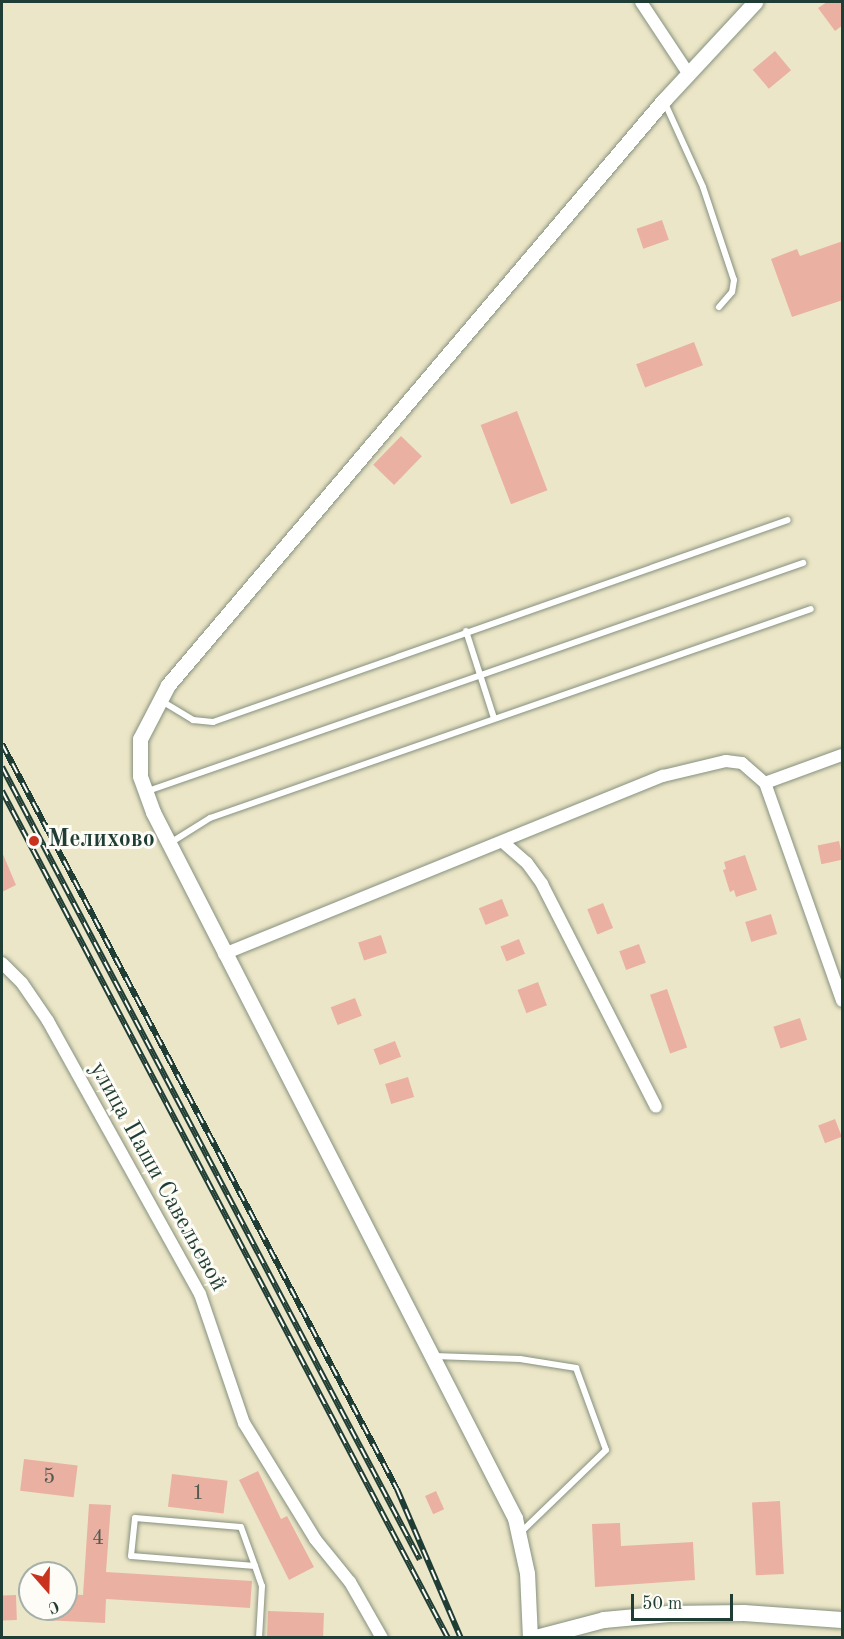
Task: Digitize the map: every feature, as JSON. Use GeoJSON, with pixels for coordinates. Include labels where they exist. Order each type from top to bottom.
{"type":"FeatureCollection","features":[{"type":"Feature","properties":{"kind":"main road"},"geometry":{"type":"LineString","coordinates":[[536,1638],[604,1620],[669,1614],[744,1613],[843,1620]]}},
{"type":"Feature","properties":{"kind":"street"},"geometry":{"type":"LineString","coordinates":[[641,2],[688,73]]}},
{"type":"Feature","properties":{"kind":"street"},"geometry":{"type":"LineString","coordinates":[[530,1638],[527,1574],[520,1533],[224,954],[145,792],[140,776],[140,739],[159,699],[426,378],[664,100],[755,2]]}},
{"type":"Feature","properties":{"kind":"street"},"geometry":{"type":"LineString","coordinates":[[765,783],[843,755]]}},
{"type":"Feature","properties":{"kind":"street"},"geometry":{"type":"LineString","coordinates":[[224,954],[504,843],[663,776],[708,763],[742,763],[765,783],[843,1001]]}},
{"type":"Feature","properties":{"kind":"street"},"geometry":{"type":"LineString","coordinates":[[504,843],[527,863],[542,884],[656,1107]]}},
{"type":"Feature","properties":{"kind":"street","name":"улица Паши Савельевой"},"geometry":{"type":"LineString","coordinates":[[2,963],[22,983],[48,1021],[200,1294],[244,1423],[315,1539],[350,1582],[382,1638]]}},
{"type":"Feature","properties":{"kind":"lane"},"geometry":{"type":"LineString","coordinates":[[664,100],[703,188],[734,280],[732,292],[719,307]]}},
{"type":"Feature","properties":{"kind":"lane"},"geometry":{"type":"LineString","coordinates":[[159,699],[193,720],[213,722],[466,631],[788,520]]}},
{"type":"Feature","properties":{"kind":"lane"},"geometry":{"type":"LineString","coordinates":[[145,792],[480,673],[803,563]]}},
{"type":"Feature","properties":{"kind":"lane"},"geometry":{"type":"LineString","coordinates":[[170,844],[210,818],[811,609]]}},
{"type":"Feature","properties":{"kind":"lane"},"geometry":{"type":"LineString","coordinates":[[466,631],[494,718]]}},
{"type":"Feature","properties":{"kind":"lane"},"geometry":{"type":"LineString","coordinates":[[428,1356],[520,1359],[576,1368],[606,1450],[520,1533]]}},
{"type":"Feature","properties":{"kind":"lane"},"geometry":{"type":"LineString","coordinates":[[255,1566],[131,1556],[135,1518],[241,1527],[255,1566],[262,1586],[259,1638]]}},
{"type":"Feature","properties":{"kind":"building"},"geometry":{"type":"Polygon","coordinates":[[[827,2],[843,2],[843,25],[835,31],[818,8],[827,2]]]}},
{"type":"Feature","properties":{"kind":"building"},"geometry":{"type":"Polygon","coordinates":[[[775,51],[791,70],[769,89],[753,70],[775,51]]]}},
{"type":"Feature","properties":{"kind":"building"},"geometry":{"type":"Polygon","coordinates":[[[662,220],[669,240],[643,249],[636,229],[662,220]]]}},
{"type":"Feature","properties":{"kind":"building"},"geometry":{"type":"Polygon","coordinates":[[[843,241],[843,300],[792,317],[771,259],[797,249],[800,256],[843,241]]]}},
{"type":"Feature","properties":{"kind":"building"},"geometry":{"type":"Polygon","coordinates":[[[694,342],[703,365],[645,388],[636,364],[694,342]]]}},
{"type":"Feature","properties":{"kind":"building"},"geometry":{"type":"Polygon","coordinates":[[[517,411],[547,490],[511,504],[481,425],[517,411]]]}},
{"type":"Feature","properties":{"kind":"building"},"geometry":{"type":"Polygon","coordinates":[[[401,436],[422,456],[394,485],[373,465],[401,436]]]}},
{"type":"Feature","properties":{"kind":"building"},"geometry":{"type":"Polygon","coordinates":[[[839,841],[842,860],[821,864],[817,846],[839,841]]]}},
{"type":"Feature","properties":{"kind":"building"},"geometry":{"type":"Polygon","coordinates":[[[2,852],[16,885],[2,892],[2,852]]]}},
{"type":"Feature","properties":{"kind":"building"},"geometry":{"type":"Polygon","coordinates":[[[745,855],[757,890],[736,897],[734,890],[730,892],[723,870],[726,869],[724,862],[745,855]]]}},
{"type":"Feature","properties":{"kind":"building"},"geometry":{"type":"Polygon","coordinates":[[[502,899],[509,916],[486,925],[479,908],[502,899]]]}},
{"type":"Feature","properties":{"kind":"building"},"geometry":{"type":"Polygon","coordinates":[[[603,903],[613,928],[597,934],[587,909],[603,903]]]}},
{"type":"Feature","properties":{"kind":"building"},"geometry":{"type":"Polygon","coordinates":[[[771,914],[777,934],[751,942],[745,922],[771,914]]]}},
{"type":"Feature","properties":{"kind":"building"},"geometry":{"type":"Polygon","coordinates":[[[381,935],[387,953],[364,960],[358,942],[381,935]]]}},
{"type":"Feature","properties":{"kind":"building"},"geometry":{"type":"Polygon","coordinates":[[[519,939],[525,954],[506,961],[500,946],[519,939]]]}},
{"type":"Feature","properties":{"kind":"building"},"geometry":{"type":"Polygon","coordinates":[[[639,944],[646,963],[626,970],[619,951],[639,944]]]}},
{"type":"Feature","properties":{"kind":"building"},"geometry":{"type":"Polygon","coordinates":[[[538,982],[547,1005],[526,1013],[517,990],[538,982]]]}},
{"type":"Feature","properties":{"kind":"building"},"geometry":{"type":"Polygon","coordinates":[[[667,989],[687,1048],[670,1053],[650,995],[667,989]]]}},
{"type":"Feature","properties":{"kind":"building"},"geometry":{"type":"Polygon","coordinates":[[[355,998],[362,1016],[338,1025],[331,1007],[355,998]]]}},
{"type":"Feature","properties":{"kind":"building"},"geometry":{"type":"Polygon","coordinates":[[[800,1018],[807,1040],[780,1049],[773,1027],[800,1018]]]}},
{"type":"Feature","properties":{"kind":"building"},"geometry":{"type":"Polygon","coordinates":[[[395,1041],[401,1057],[380,1065],[374,1049],[395,1041]]]}},
{"type":"Feature","properties":{"kind":"building"},"geometry":{"type":"Polygon","coordinates":[[[408,1077],[414,1097],[391,1104],[385,1084],[408,1077]]]}},
{"type":"Feature","properties":{"kind":"building"},"geometry":{"type":"Polygon","coordinates":[[[835,1119],[842,1137],[825,1143],[818,1125],[835,1119]]]}},
{"type":"Feature","properties":{"kind":"building"},"geometry":{"type":"Polygon","coordinates":[[[24,1459],[78,1466],[74,1497],[20,1491],[24,1459]]]}},
{"type":"Feature","properties":{"kind":"building"},"geometry":{"type":"Polygon","coordinates":[[[258,1471],[281,1519],[287,1516],[314,1567],[289,1580],[239,1480],[258,1471]]]}},
{"type":"Feature","properties":{"kind":"building"},"geometry":{"type":"Polygon","coordinates":[[[172,1474],[228,1481],[224,1514],[168,1507],[172,1474]]]}},
{"type":"Feature","properties":{"kind":"building"},"geometry":{"type":"Polygon","coordinates":[[[436,1491],[444,1509],[433,1514],[425,1496],[436,1491]]]}},
{"type":"Feature","properties":{"kind":"building"},"geometry":{"type":"Polygon","coordinates":[[[780,1501],[784,1574],[756,1575],[752,1502],[780,1501]]]}},
{"type":"Feature","properties":{"kind":"building"},"geometry":{"type":"Polygon","coordinates":[[[89,1504],[111,1505],[106,1572],[252,1581],[250,1608],[106,1599],[105,1623],[64,1621],[78,1621],[78,1595],[83,1595],[89,1504]]]}},
{"type":"Feature","properties":{"kind":"building"},"geometry":{"type":"Polygon","coordinates":[[[620,1523],[621,1546],[693,1542],[695,1580],[595,1587],[592,1524],[620,1523]]]}},
{"type":"Feature","properties":{"kind":"building"},"geometry":{"type":"Polygon","coordinates":[[[2,1595],[16,1595],[17,1620],[3,1620],[2,1595]]]}},
{"type":"Feature","properties":{"kind":"building"},"geometry":{"type":"Polygon","coordinates":[[[268,1611],[324,1613],[323,1638],[267,1638],[268,1611]]]}},
{"type":"Feature","properties":{"kind":"railway"},"geometry":{"type":"LineString","coordinates":[[2,744],[397,1489],[461,1638]]}},
{"type":"Feature","properties":{"kind":"railway"},"geometry":{"type":"LineString","coordinates":[[2,767],[420,1560]]}},
{"type":"Feature","properties":{"kind":"railway"},"geometry":{"type":"LineString","coordinates":[[2,791],[448,1638]]}},
{"type":"Feature","properties":{"kind":"place","name":"Мелихово"},"geometry":{"type":"Point","coordinates":[34,841]}}]}
